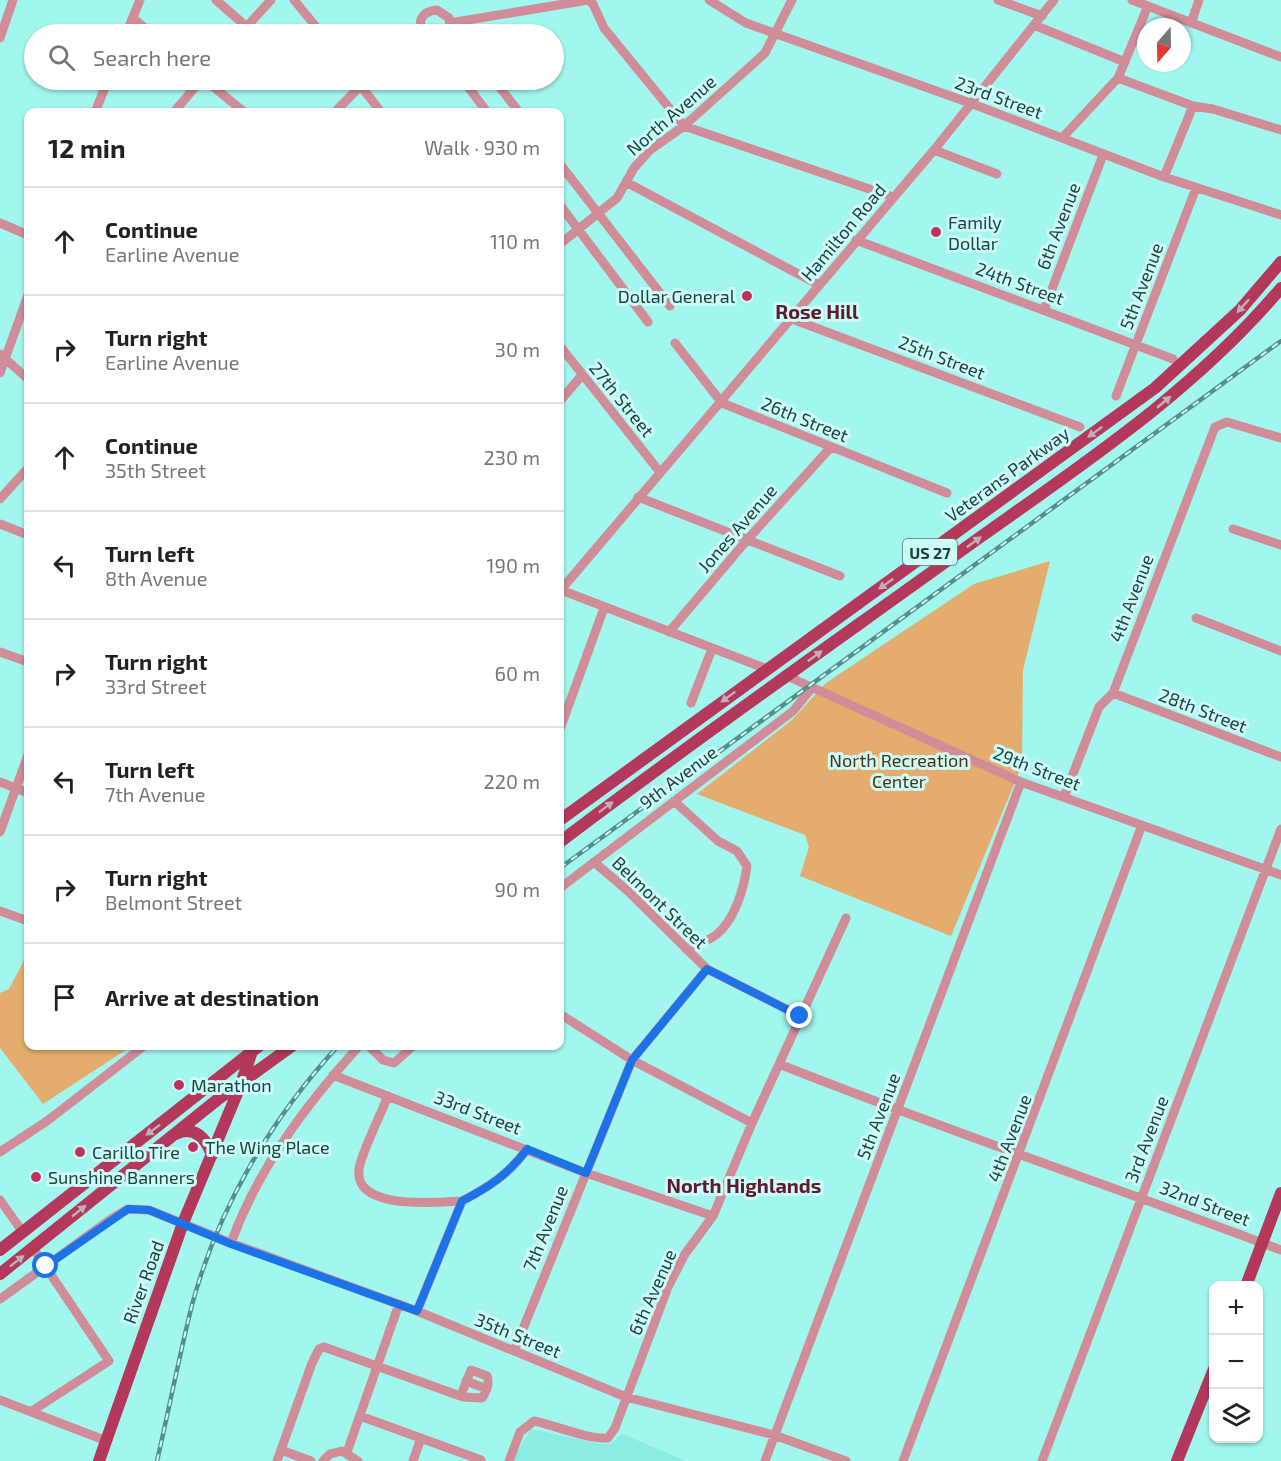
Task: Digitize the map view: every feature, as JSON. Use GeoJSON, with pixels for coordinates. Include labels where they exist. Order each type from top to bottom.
{"type":"FeatureCollection","features":[{"type":"Feature","properties":{"kind":"main road","name":"Veterans Parkway"},"geometry":{"type":"LineString","coordinates":[[564,817],[1155,388],[1240,310],[1281,262]]}},
{"type":"Feature","properties":{"kind":"main road","name":"Veterans Parkway"},"geometry":{"type":"LineString","coordinates":[[564,839],[1153,411],[1211,363],[1281,288]]}},
{"type":"Feature","properties":{"kind":"main road"},"geometry":{"type":"LineString","coordinates":[[0,1250],[251,1050]]}},
{"type":"Feature","properties":{"kind":"main road","name":"River Road"},"geometry":{"type":"LineString","coordinates":[[99,1461],[104,1440],[183,1223],[254,1050]]}},
{"type":"Feature","properties":{"kind":"main road"},"geometry":{"type":"LineString","coordinates":[[0,1274],[171,1136],[287,1050]]}},
{"type":"Feature","properties":{"kind":"main road"},"geometry":{"type":"LineString","coordinates":[[171,1136],[183,1131],[197,1133],[209,1146],[212,1155]]}},
{"type":"Feature","properties":{"kind":"main road"},"geometry":{"type":"LineString","coordinates":[[1248,1281],[1281,1193]]}},
{"type":"Feature","properties":{"kind":"main road"},"geometry":{"type":"LineString","coordinates":[[1177,1461],[1209,1381]]}},
{"type":"Feature","properties":{"kind":"street"},"geometry":{"type":"LineString","coordinates":[[0,38],[13,0]]}},
{"type":"Feature","properties":{"kind":"street"},"geometry":{"type":"LineString","coordinates":[[130,24],[140,0]]}},
{"type":"Feature","properties":{"kind":"street"},"geometry":{"type":"LineString","coordinates":[[216,0],[244,24]]}},
{"type":"Feature","properties":{"kind":"street"},"geometry":{"type":"LineString","coordinates":[[250,24],[271,0]]}},
{"type":"Feature","properties":{"kind":"street"},"geometry":{"type":"LineString","coordinates":[[294,0],[314,24]]}},
{"type":"Feature","properties":{"kind":"street"},"geometry":{"type":"LineString","coordinates":[[422,24],[421,19],[431,5],[446,14],[450,23],[522,5],[588,0],[593,4],[604,28],[684,126],[893,197]]}},
{"type":"Feature","properties":{"kind":"street","name":"23rd Street"},"geometry":{"type":"LineString","coordinates":[[709,0],[746,23],[970,103],[1164,177],[1281,215]]}},
{"type":"Feature","properties":{"kind":"street","name":"North Avenue"},"geometry":{"type":"LineString","coordinates":[[564,241],[617,198],[634,168],[650,150],[684,126],[761,58],[777,34],[792,0]]}},
{"type":"Feature","properties":{"kind":"street"},"geometry":{"type":"LineString","coordinates":[[998,0],[1042,16]]}},
{"type":"Feature","properties":{"kind":"street","name":"Hamilton Road"},"geometry":{"type":"LineString","coordinates":[[564,585],[659,471],[722,403],[856,240],[934,150],[1054,0]]}},
{"type":"Feature","properties":{"kind":"street"},"geometry":{"type":"LineString","coordinates":[[1132,0],[1178,18]]}},
{"type":"Feature","properties":{"kind":"street"},"geometry":{"type":"LineString","coordinates":[[1199,0],[1191,23],[1281,57]]}},
{"type":"Feature","properties":{"kind":"street"},"geometry":{"type":"LineString","coordinates":[[1062,138],[1118,78],[1148,6]]}},
{"type":"Feature","properties":{"kind":"street"},"geometry":{"type":"LineString","coordinates":[[133,18],[140,24]]}},
{"type":"Feature","properties":{"kind":"street"},"geometry":{"type":"LineString","coordinates":[[1034,25],[1125,62]]}},
{"type":"Feature","properties":{"kind":"street"},"geometry":{"type":"LineString","coordinates":[[1118,78],[1193,106],[1213,109],[1281,130]]}},
{"type":"Feature","properties":{"kind":"street"},"geometry":{"type":"LineString","coordinates":[[97,108],[104,90]]}},
{"type":"Feature","properties":{"kind":"street"},"geometry":{"type":"LineString","coordinates":[[178,108],[194,90]]}},
{"type":"Feature","properties":{"kind":"street"},"geometry":{"type":"LineString","coordinates":[[216,90],[239,108]]}},
{"type":"Feature","properties":{"kind":"street"},"geometry":{"type":"LineString","coordinates":[[338,108],[353,90]]}},
{"type":"Feature","properties":{"kind":"street"},"geometry":{"type":"LineString","coordinates":[[367,90],[378,108]]}},
{"type":"Feature","properties":{"kind":"street"},"geometry":{"type":"LineString","coordinates":[[470,90],[484,108]]}},
{"type":"Feature","properties":{"kind":"street"},"geometry":{"type":"LineString","coordinates":[[502,90],[516,108]]}},
{"type":"Feature","properties":{"kind":"street"},"geometry":{"type":"LineString","coordinates":[[1164,177],[1193,106]]}},
{"type":"Feature","properties":{"kind":"street"},"geometry":{"type":"LineString","coordinates":[[934,150],[997,174]]}},
{"type":"Feature","properties":{"kind":"street","name":"6th Avenue"},"geometry":{"type":"LineString","coordinates":[[1044,309],[1103,155]]}},
{"type":"Feature","properties":{"kind":"street"},"geometry":{"type":"LineString","coordinates":[[564,169],[670,306]]}},
{"type":"Feature","properties":{"kind":"street"},"geometry":{"type":"LineString","coordinates":[[626,182],[819,285]]}},
{"type":"Feature","properties":{"kind":"street","name":"5th Avenue"},"geometry":{"type":"LineString","coordinates":[[1116,396],[1196,188]]}},
{"type":"Feature","properties":{"kind":"street"},"geometry":{"type":"LineString","coordinates":[[564,210],[648,322]]}},
{"type":"Feature","properties":{"kind":"street"},"geometry":{"type":"LineString","coordinates":[[0,223],[24,233]]}},
{"type":"Feature","properties":{"kind":"street","name":"24th Street"},"geometry":{"type":"LineString","coordinates":[[856,240],[1173,358]]}},
{"type":"Feature","properties":{"kind":"street"},"geometry":{"type":"LineString","coordinates":[[0,373],[3,356],[24,305]]}},
{"type":"Feature","properties":{"kind":"street","name":"25th Street"},"geometry":{"type":"LineString","coordinates":[[792,319],[1080,427]]}},
{"type":"Feature","properties":{"kind":"street","name":"26th Street"},"geometry":{"type":"LineString","coordinates":[[675,343],[722,403],[947,493]]}},
{"type":"Feature","properties":{"kind":"street","name":"27th Street"},"geometry":{"type":"LineString","coordinates":[[564,351],[659,471]]}},
{"type":"Feature","properties":{"kind":"street"},"geometry":{"type":"LineString","coordinates":[[3,356],[24,375]]}},
{"type":"Feature","properties":{"kind":"street"},"geometry":{"type":"LineString","coordinates":[[564,396],[582,375]]}},
{"type":"Feature","properties":{"kind":"street","name":"4th Avenue"},"geometry":{"type":"LineString","coordinates":[[1064,797],[1099,707],[1113,693],[1215,427],[1227,422],[1281,438]]}},
{"type":"Feature","properties":{"kind":"street","name":"Jones Avenue"},"geometry":{"type":"LineString","coordinates":[[669,632],[747,540],[831,447]]}},
{"type":"Feature","properties":{"kind":"street"},"geometry":{"type":"LineString","coordinates":[[0,499],[24,472]]}},
{"type":"Feature","properties":{"kind":"street"},"geometry":{"type":"LineString","coordinates":[[638,497],[840,576]]}},
{"type":"Feature","properties":{"kind":"street"},"geometry":{"type":"LineString","coordinates":[[0,524],[24,533]]}},
{"type":"Feature","properties":{"kind":"street"},"geometry":{"type":"LineString","coordinates":[[1233,529],[1281,545]]}},
{"type":"Feature","properties":{"kind":"street"},"geometry":{"type":"LineString","coordinates":[[564,592],[767,669]]}},
{"type":"Feature","properties":{"kind":"street"},"geometry":{"type":"LineString","coordinates":[[564,718],[604,608]]}},
{"type":"Feature","properties":{"kind":"street"},"geometry":{"type":"LineString","coordinates":[[1196,618],[1281,651]]}},
{"type":"Feature","properties":{"kind":"street"},"geometry":{"type":"LineString","coordinates":[[691,703],[711,649]]}},
{"type":"Feature","properties":{"kind":"street"},"geometry":{"type":"LineString","coordinates":[[0,652],[24,661]]}},
{"type":"Feature","properties":{"kind":"street","name":"29th Street"},"geometry":{"type":"LineString","coordinates":[[787,676],[1021,782],[1281,875]]}},
{"type":"Feature","properties":{"kind":"street","name":"9th Avenue"},"geometry":{"type":"LineString","coordinates":[[564,885],[794,711],[812,688]]}},
{"type":"Feature","properties":{"kind":"street","name":"28th Street"},"geometry":{"type":"LineString","coordinates":[[1113,693],[1281,757]]}},
{"type":"Feature","properties":{"kind":"street"},"geometry":{"type":"LineString","coordinates":[[0,831],[24,766]]}},
{"type":"Feature","properties":{"kind":"street"},"geometry":{"type":"LineString","coordinates":[[0,782],[24,791]]}},
{"type":"Feature","properties":{"kind":"street","name":"5th Avenue"},"geometry":{"type":"LineString","coordinates":[[765,1461],[1021,782]]}},
{"type":"Feature","properties":{"kind":"street"},"geometry":{"type":"LineString","coordinates":[[675,801],[718,841],[737,851],[747,866],[744,884],[730,919],[716,935],[686,950]]}},
{"type":"Feature","properties":{"kind":"street","name":"4th Avenue"},"geometry":{"type":"LineString","coordinates":[[903,1461],[1021,1154],[1142,825]]}},
{"type":"Feature","properties":{"kind":"street","name":"3rd Avenue"},"geometry":{"type":"LineString","coordinates":[[1042,1461],[1281,829]]}},
{"type":"Feature","properties":{"kind":"street","name":"Belmont Street"},"geometry":{"type":"LineString","coordinates":[[594,862],[628,891],[707,969],[800,1016]]}},
{"type":"Feature","properties":{"kind":"street"},"geometry":{"type":"LineString","coordinates":[[0,911],[24,920]]}},
{"type":"Feature","properties":{"kind":"street","name":"6th Avenue"},"geometry":{"type":"LineString","coordinates":[[508,1461],[520,1432],[534,1421],[562,1427],[594,1439],[608,1438],[615,1428],[668,1287],[685,1254],[713,1216],[752,1123],[846,918]]}},
{"type":"Feature","properties":{"kind":"street","name":"7th Avenue"},"geometry":{"type":"LineString","coordinates":[[514,1351],[632,1060],[707,969]]}},
{"type":"Feature","properties":{"kind":"street"},"geometry":{"type":"LineString","coordinates":[[564,1017],[632,1060],[752,1123]]}},
{"type":"Feature","properties":{"kind":"street"},"geometry":{"type":"LineString","coordinates":[[0,1152],[47,1121],[139,1050]]}},
{"type":"Feature","properties":{"kind":"street"},"geometry":{"type":"LineString","coordinates":[[231,1244],[256,1187],[273,1156],[297,1119],[355,1050]]}},
{"type":"Feature","properties":{"kind":"street"},"geometry":{"type":"LineString","coordinates":[[373,1050],[383,1060],[394,1063],[409,1050]]}},
{"type":"Feature","properties":{"kind":"street","name":"32nd Street"},"geometry":{"type":"LineString","coordinates":[[779,1064],[898,1111],[1142,1197],[1281,1250]]}},
{"type":"Feature","properties":{"kind":"street","name":"33rd Street"},"geometry":{"type":"LineString","coordinates":[[333,1075],[586,1173],[713,1216]]}},
{"type":"Feature","properties":{"kind":"street"},"geometry":{"type":"LineString","coordinates":[[388,1096],[359,1167],[363,1185],[376,1196],[391,1201],[462,1201],[489,1187],[512,1169],[527,1149]]}},
{"type":"Feature","properties":{"kind":"street"},"geometry":{"type":"LineString","coordinates":[[0,1200],[22,1231]]}},
{"type":"Feature","properties":{"kind":"street"},"geometry":{"type":"LineString","coordinates":[[417,1311],[462,1201]]}},
{"type":"Feature","properties":{"kind":"street","name":"35th Street"},"geometry":{"type":"LineString","coordinates":[[0,1299],[128,1209],[149,1210],[231,1244],[417,1311],[626,1397],[774,1436],[846,1461]]}},
{"type":"Feature","properties":{"kind":"street"},"geometry":{"type":"LineString","coordinates":[[32,1411],[109,1361],[33,1248]]}},
{"type":"Feature","properties":{"kind":"street"},"geometry":{"type":"LineString","coordinates":[[347,1452],[399,1304]]}},
{"type":"Feature","properties":{"kind":"street"},"geometry":{"type":"LineString","coordinates":[[277,1461],[319,1348],[324,1347],[461,1395],[478,1399],[487,1389],[487,1376],[471,1370],[461,1395]]}},
{"type":"Feature","properties":{"kind":"street"},"geometry":{"type":"LineString","coordinates":[[466,1381],[487,1389]]}},
{"type":"Feature","properties":{"kind":"street"},"geometry":{"type":"LineString","coordinates":[[0,1400],[104,1440]]}},
{"type":"Feature","properties":{"kind":"street"},"geometry":{"type":"LineString","coordinates":[[360,1416],[481,1460]]}},
{"type":"Feature","properties":{"kind":"street"},"geometry":{"type":"LineString","coordinates":[[413,1461],[421,1438]]}},
{"type":"Feature","properties":{"kind":"street"},"geometry":{"type":"LineString","coordinates":[[281,1450],[311,1461]]}},
{"type":"Feature","properties":{"kind":"street"},"geometry":{"type":"LineString","coordinates":[[323,1461],[336,1452],[347,1452],[358,1461]]}},
{"type":"Feature","properties":{"kind":"shaded area"},"geometry":{"type":"Polygon","coordinates":[[[531,1429],[601,1444],[611,1444],[622,1434],[686,1461],[512,1461],[531,1429]]]}},
{"type":"Feature","properties":{"kind":"green space","name":"North Recreation Center"},"geometry":{"type":"Polygon","coordinates":[[[1050,561],[1023,670],[1022,765],[951,936],[800,876],[809,847],[805,835],[697,794],[792,720],[826,683],[974,584],[1050,561]]]}},
{"type":"Feature","properties":{"kind":"green space"},"geometry":{"type":"Polygon","coordinates":[[[24,961],[24,1050],[126,1050],[43,1104],[0,1048],[0,993],[9,989],[24,961]]]}},
{"type":"Feature","properties":{"kind":"railway"},"geometry":{"type":"LineString","coordinates":[[564,865],[1281,341]]}},
{"type":"Feature","properties":{"kind":"railway"},"geometry":{"type":"LineString","coordinates":[[157,1461],[192,1305],[216,1234],[250,1166],[269,1134],[335,1050]]}},
{"type":"Feature","properties":{"kind":"place","name":"Family Dollar"},"geometry":{"type":"Point","coordinates":[936,232]}},
{"type":"Feature","properties":{"kind":"place","name":"Dollar General"},"geometry":{"type":"Point","coordinates":[747,296]}},
{"type":"Feature","properties":{"kind":"place","name":"Marathon"},"geometry":{"type":"Point","coordinates":[179,1085]}},
{"type":"Feature","properties":{"kind":"place","name":"The Wing Place"},"geometry":{"type":"Point","coordinates":[193,1147]}},
{"type":"Feature","properties":{"kind":"place","name":"Carillo Tire"},"geometry":{"type":"Point","coordinates":[80,1152]}},
{"type":"Feature","properties":{"kind":"place","name":"Sunshine Banners"},"geometry":{"type":"Point","coordinates":[36,1177]}},
{"type":"Feature","properties":{"kind":"district","name":"Rose Hill"},"geometry":{"type":"Point","coordinates":[817,311]}},
{"type":"Feature","properties":{"kind":"district","name":"North Highlands"},"geometry":{"type":"Point","coordinates":[744,1185]}},
{"type":"Feature","properties":{"kind":"route"},"geometry":{"type":"LineString","coordinates":[[46,1266],[128,1209],[149,1210],[231,1244],[417,1311],[462,1201],[489,1187],[512,1169],[527,1149],[586,1173],[632,1060],[707,969],[800,1016]]}}]}
